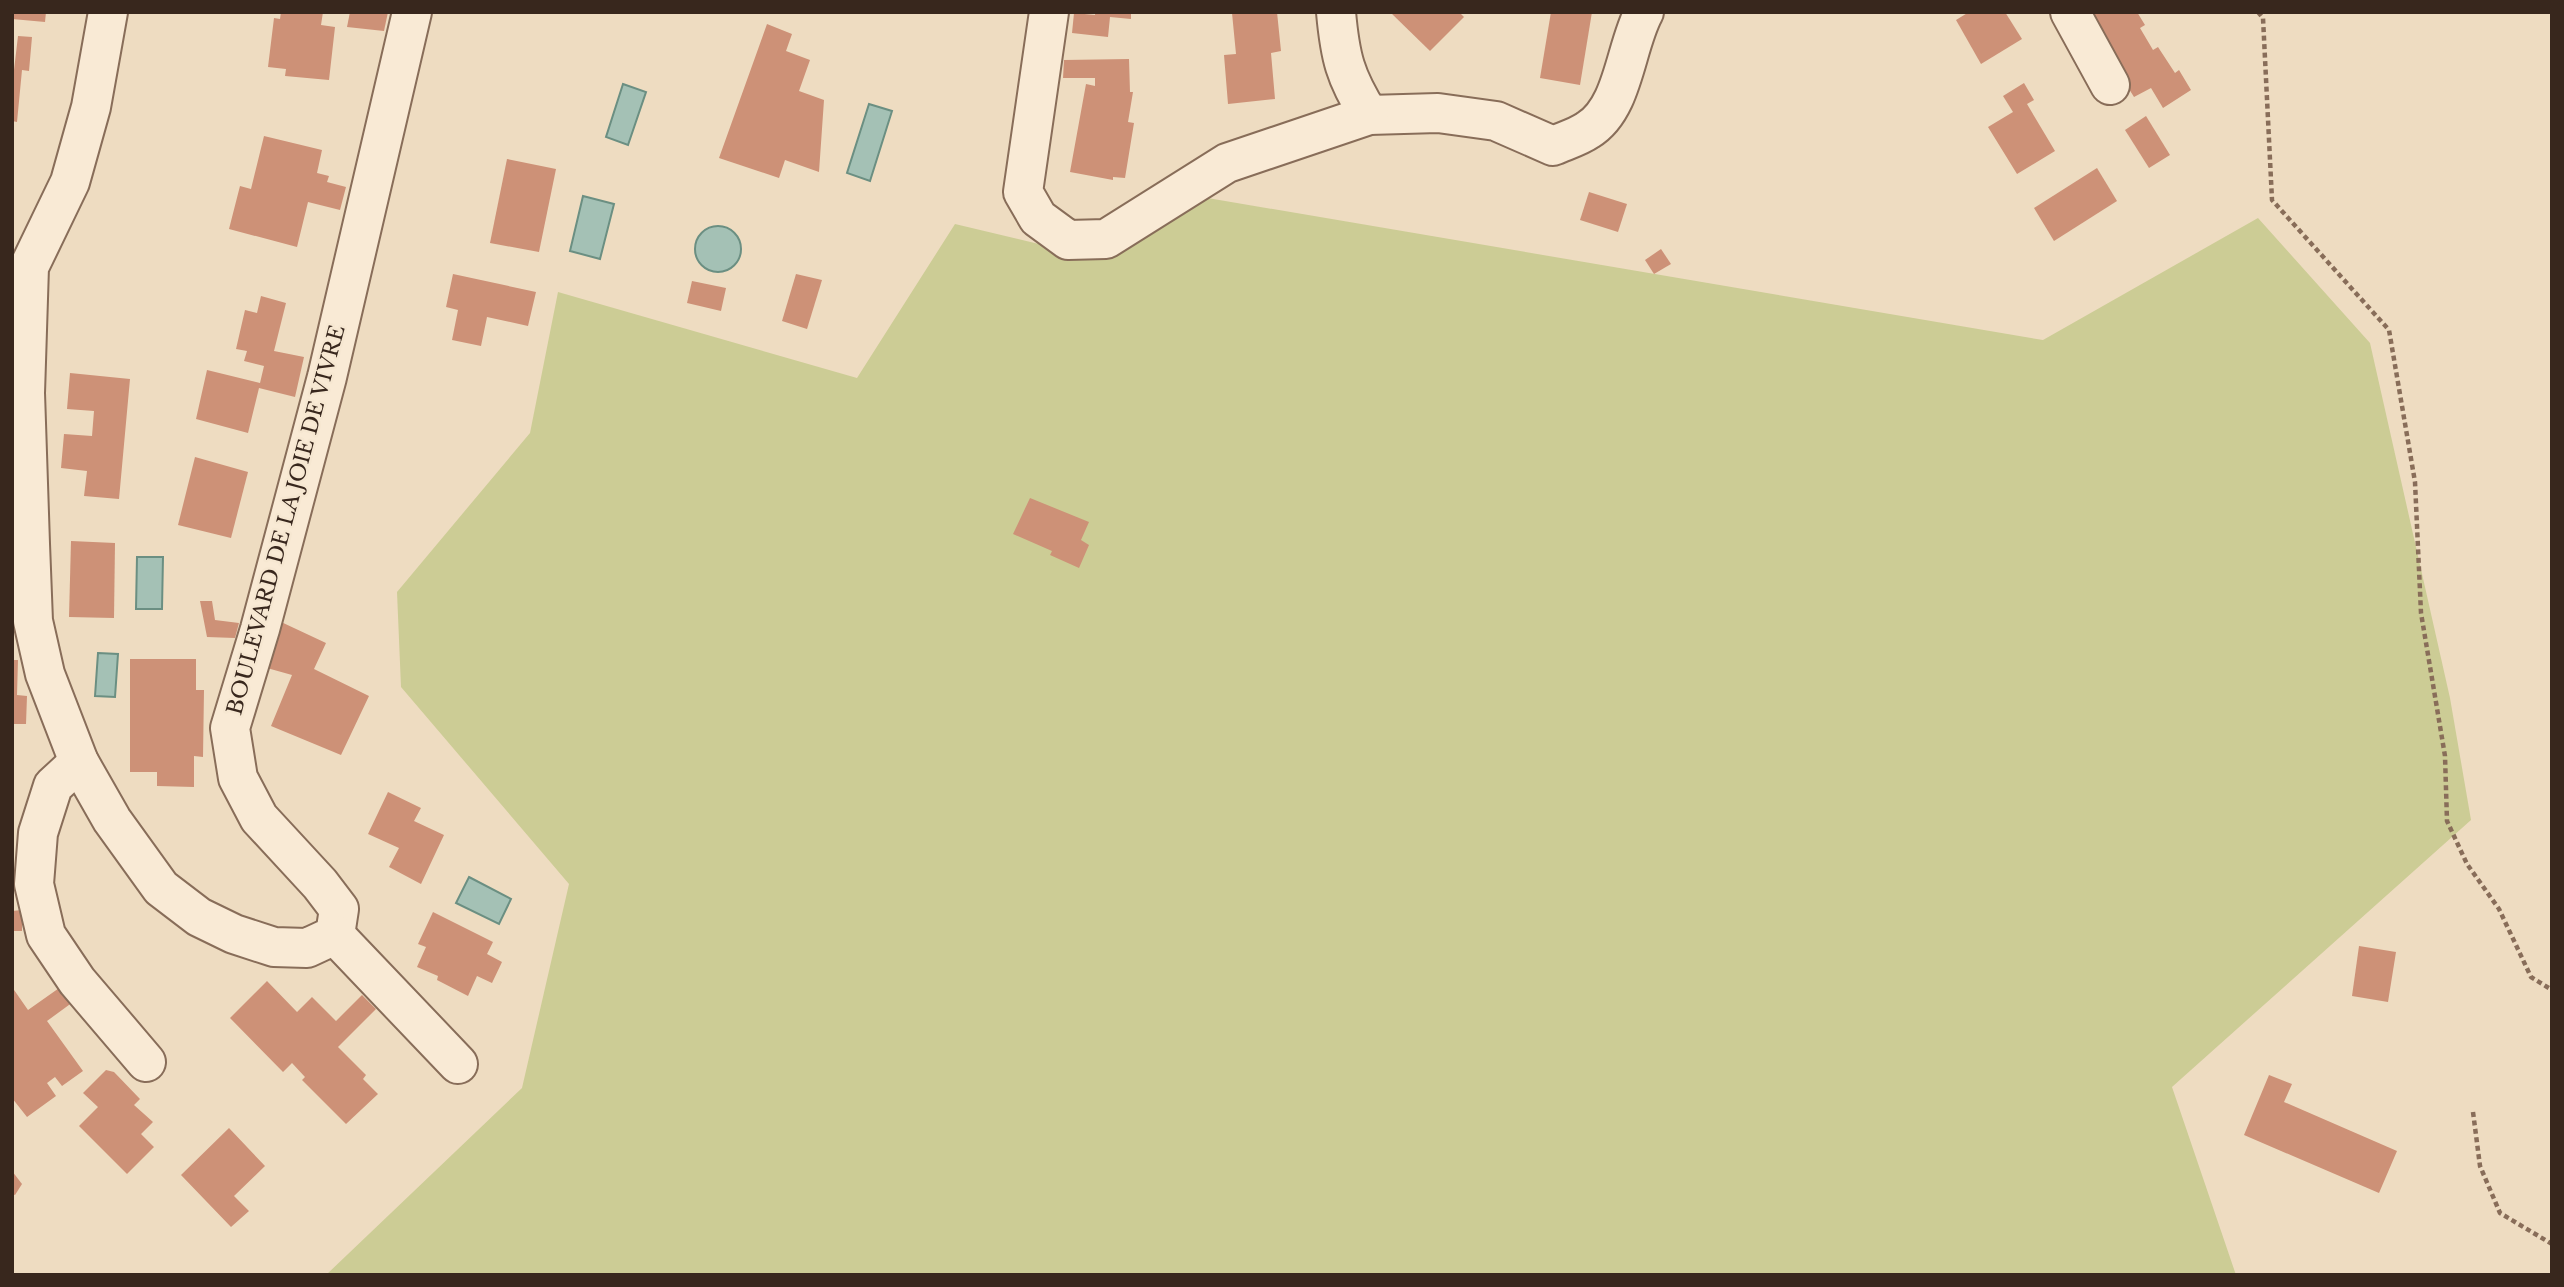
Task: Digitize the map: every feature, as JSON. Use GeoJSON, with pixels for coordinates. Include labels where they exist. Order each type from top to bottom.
{"type":"FeatureCollection","features":[{"type":"Feature","properties":{"kind":"street"},"geometry":{"type":"LineString","coordinates":[[108,12],[91,107],[70,182],[21,271],[33,621],[45,674],[79,761],[112,820],[161,888],[199,917],[234,934],[274,947],[307,948],[335,935],[458,1064]]}},
{"type":"Feature","properties":{"kind":"street","name":"BOULEVARD DE LA JOIE DE VIVRE"},"geometry":{"type":"LineString","coordinates":[[335,935],[338,909],[320,884],[259,818],[238,778],[230,728],[260,629],[327,377],[412,12]]}},
{"type":"Feature","properties":{"kind":"street"},"geometry":{"type":"LineString","coordinates":[[1049,12],[1023,192],[1038,218],[1068,240],[1106,239],[1227,163],[1369,115],[1438,113],[1496,121],[1553,146],[1590,129],[1614,101],[1636,27],[1644,12]]}},
{"type":"Feature","properties":{"kind":"street"},"geometry":{"type":"LineString","coordinates":[[1336,12],[1339,44],[1350,83],[1369,115]]}},
{"type":"Feature","properties":{"kind":"street"},"geometry":{"type":"LineString","coordinates":[[2070,12],[2110,85]]}},
{"type":"Feature","properties":{"kind":"street"},"geometry":{"type":"LineString","coordinates":[[79,761],[53,786],[38,833],[34,884],[46,935],[77,981],[146,1062]]}},
{"type":"Feature","properties":{"kind":"path"},"geometry":{"type":"LineString","coordinates":[[2258,12],[2263,18],[2272,200],[2389,330],[2415,482],[2421,613],[2445,756],[2447,821],[2467,864],[2499,909],[2531,977],[2552,990]]}},
{"type":"Feature","properties":{"kind":"path"},"geometry":{"type":"LineString","coordinates":[[2473,1112],[2480,1166],[2500,1213],[2552,1244]]}},
{"type":"Feature","properties":{"kind":"green space"},"geometry":{"type":"Polygon","coordinates":[[[1190,195],[2043,340],[2258,218],[2370,343],[2450,698],[2471,820],[2172,1087],[2236,1275],[326,1275],[522,1088],[569,884],[401,687],[397,592],[530,433],[558,292],[857,378],[955,224],[1097,258],[1190,195]]]}},
{"type":"Feature","properties":{"kind":"shaded area"},"geometry":{"type":"Polygon","coordinates":[[[623,84],[646,92],[628,145],[606,137],[623,84]]]}},
{"type":"Feature","properties":{"kind":"shaded area"},"geometry":{"type":"Polygon","coordinates":[[[869,104],[892,111],[870,181],[847,173],[869,104]]]}},
{"type":"Feature","properties":{"kind":"shaded area"},"geometry":{"type":"Polygon","coordinates":[[[583,196],[614,204],[600,259],[570,251],[583,196]]]}},
{"type":"Feature","properties":{"kind":"shaded area"},"geometry":{"type":"Polygon","coordinates":[[[718,226],[734,233],[741,249],[734,265],[718,272],[702,265],[695,249],[702,233],[718,226]]]}},
{"type":"Feature","properties":{"kind":"shaded area"},"geometry":{"type":"Polygon","coordinates":[[[137,557],[163,557],[162,609],[136,609],[137,557]]]}},
{"type":"Feature","properties":{"kind":"shaded area"},"geometry":{"type":"Polygon","coordinates":[[[98,653],[118,654],[115,697],[95,696],[98,653]]]}},
{"type":"Feature","properties":{"kind":"shaded area"},"geometry":{"type":"Polygon","coordinates":[[[469,877],[511,899],[499,924],[456,903],[469,877]]]}},
{"type":"Feature","properties":{"kind":"building"},"geometry":{"type":"Polygon","coordinates":[[[12,12],[46,12],[45,22],[12,19],[12,12]]]}},
{"type":"Feature","properties":{"kind":"building"},"geometry":{"type":"Polygon","coordinates":[[[281,12],[323,12],[321,25],[335,27],[329,80],[285,76],[286,69],[268,67],[274,18],[280,19],[281,12]]]}},
{"type":"Feature","properties":{"kind":"building"},"geometry":{"type":"Polygon","coordinates":[[[350,12],[388,12],[384,31],[347,27],[350,12]]]}},
{"type":"Feature","properties":{"kind":"building"},"geometry":{"type":"Polygon","coordinates":[[[1095,12],[1131,12],[1131,19],[1110,17],[1108,37],[1072,33],[1074,13],[1095,15],[1095,12]]]}},
{"type":"Feature","properties":{"kind":"building"},"geometry":{"type":"Polygon","coordinates":[[[1277,12],[1281,51],[1271,53],[1275,99],[1228,104],[1224,55],[1236,54],[1232,13],[1277,12]]]}},
{"type":"Feature","properties":{"kind":"building"},"geometry":{"type":"Polygon","coordinates":[[[1390,12],[1459,12],[1464,17],[1430,51],[1390,12]]]}},
{"type":"Feature","properties":{"kind":"building"},"geometry":{"type":"Polygon","coordinates":[[[1551,12],[1592,12],[1580,85],[1540,78],[1551,12]]]}},
{"type":"Feature","properties":{"kind":"building"},"geometry":{"type":"Polygon","coordinates":[[[1969,12],[2005,12],[2022,39],[1981,64],[1956,20],[1969,12]]]}},
{"type":"Feature","properties":{"kind":"building"},"geometry":{"type":"Polygon","coordinates":[[[2093,12],[2137,12],[2145,25],[2140,28],[2153,50],[2158,47],[2175,73],[2179,70],[2191,90],[2163,108],[2151,88],[2134,97],[2090,26],[2093,12]]]}},
{"type":"Feature","properties":{"kind":"building"},"geometry":{"type":"Polygon","coordinates":[[[767,24],[792,34],[786,51],[810,60],[799,91],[824,100],[819,172],[785,160],[779,178],[719,158],[767,24]]]}},
{"type":"Feature","properties":{"kind":"building"},"geometry":{"type":"Polygon","coordinates":[[[18,36],[32,37],[29,71],[22,70],[17,122],[12,121],[12,70],[18,36]]]}},
{"type":"Feature","properties":{"kind":"building"},"geometry":{"type":"Polygon","coordinates":[[[1129,59],[1130,92],[1133,92],[1128,122],[1134,123],[1125,178],[1113,177],[1113,180],[1070,172],[1086,84],[1095,86],[1095,78],[1063,78],[1064,60],[1129,59]]]}},
{"type":"Feature","properties":{"kind":"building"},"geometry":{"type":"Polygon","coordinates":[[[2024,83],[2034,100],[2027,104],[2055,151],[2017,174],[1988,127],[2013,112],[2003,96],[2024,83]]]}},
{"type":"Feature","properties":{"kind":"building"},"geometry":{"type":"Polygon","coordinates":[[[2146,116],[2170,155],[2149,168],[2125,130],[2146,116]]]}},
{"type":"Feature","properties":{"kind":"building"},"geometry":{"type":"Polygon","coordinates":[[[264,136],[322,150],[317,173],[329,176],[327,182],[346,187],[340,210],[308,202],[297,247],[229,229],[240,186],[251,189],[264,136]]]}},
{"type":"Feature","properties":{"kind":"building"},"geometry":{"type":"Polygon","coordinates":[[[507,159],[556,169],[539,252],[490,243],[507,159]]]}},
{"type":"Feature","properties":{"kind":"building"},"geometry":{"type":"Polygon","coordinates":[[[2097,168],[2117,201],[2054,241],[2034,208],[2097,168]]]}},
{"type":"Feature","properties":{"kind":"building"},"geometry":{"type":"Polygon","coordinates":[[[1589,192],[1627,204],[1618,232],[1580,220],[1589,192]]]}},
{"type":"Feature","properties":{"kind":"building"},"geometry":{"type":"Polygon","coordinates":[[[1661,249],[1671,264],[1654,274],[1645,260],[1661,249]]]}},
{"type":"Feature","properties":{"kind":"building"},"geometry":{"type":"Polygon","coordinates":[[[453,274],[536,292],[528,326],[487,317],[481,346],[452,340],[458,310],[446,307],[453,274]]]}},
{"type":"Feature","properties":{"kind":"building"},"geometry":{"type":"Polygon","coordinates":[[[796,274],[822,280],[807,329],[782,321],[796,274]]]}},
{"type":"Feature","properties":{"kind":"building"},"geometry":{"type":"Polygon","coordinates":[[[692,281],[726,288],[721,311],[687,303],[692,281]]]}},
{"type":"Feature","properties":{"kind":"building"},"geometry":{"type":"Polygon","coordinates":[[[261,296],[286,303],[274,351],[304,357],[295,397],[259,388],[248,433],[196,419],[207,370],[260,383],[264,366],[244,361],[247,351],[236,349],[245,310],[257,313],[261,296]]]}},
{"type":"Feature","properties":{"kind":"building"},"geometry":{"type":"Polygon","coordinates":[[[70,373],[130,379],[119,499],[84,496],[87,471],[61,468],[64,434],[92,436],[94,411],[67,409],[70,373]]]}},
{"type":"Feature","properties":{"kind":"building"},"geometry":{"type":"Polygon","coordinates":[[[195,457],[248,472],[231,538],[178,525],[195,457]]]}},
{"type":"Feature","properties":{"kind":"building"},"geometry":{"type":"Polygon","coordinates":[[[1030,498],[1089,522],[1081,540],[1089,545],[1079,568],[1050,555],[1052,551],[1013,534],[1030,498]]]}},
{"type":"Feature","properties":{"kind":"building"},"geometry":{"type":"Polygon","coordinates":[[[71,541],[115,543],[114,618],[69,617],[71,541]]]}},
{"type":"Feature","properties":{"kind":"building"},"geometry":{"type":"Polygon","coordinates":[[[200,601],[212,601],[215,620],[239,623],[235,638],[207,637],[200,601]]]}},
{"type":"Feature","properties":{"kind":"building"},"geometry":{"type":"Polygon","coordinates":[[[279,621],[326,643],[314,669],[369,696],[341,755],[271,726],[292,675],[267,668],[279,621]]]}},
{"type":"Feature","properties":{"kind":"building"},"geometry":{"type":"Polygon","coordinates":[[[130,659],[196,659],[196,690],[204,690],[203,757],[194,756],[194,787],[157,786],[157,772],[130,772],[130,659]]]}},
{"type":"Feature","properties":{"kind":"building"},"geometry":{"type":"Polygon","coordinates":[[[12,660],[18,660],[17,695],[27,696],[26,724],[12,724],[12,660]]]}},
{"type":"Feature","properties":{"kind":"building"},"geometry":{"type":"Polygon","coordinates":[[[388,792],[421,808],[414,821],[444,835],[421,884],[389,867],[399,848],[368,834],[388,792]]]}},
{"type":"Feature","properties":{"kind":"building"},"geometry":{"type":"Polygon","coordinates":[[[22,910],[22,931],[12,931],[12,911],[22,910]]]}},
{"type":"Feature","properties":{"kind":"building"},"geometry":{"type":"Polygon","coordinates":[[[433,912],[493,942],[487,954],[502,962],[492,983],[477,976],[468,996],[437,980],[438,976],[417,967],[426,947],[418,944],[433,912]]]}},
{"type":"Feature","properties":{"kind":"building"},"geometry":{"type":"Polygon","coordinates":[[[2359,946],[2396,952],[2388,1002],[2352,996],[2359,946]]]}},
{"type":"Feature","properties":{"kind":"building"},"geometry":{"type":"Polygon","coordinates":[[[267,981],[297,1012],[312,997],[336,1021],[362,995],[376,1009],[338,1047],[366,1075],[363,1079],[378,1094],[346,1124],[302,1080],[305,1077],[292,1063],[283,1072],[230,1018],[267,981]]]}},
{"type":"Feature","properties":{"kind":"building"},"geometry":{"type":"Polygon","coordinates":[[[62,986],[73,1002],[47,1021],[83,1071],[62,1086],[55,1077],[47,1083],[56,1096],[27,1117],[12,1098],[12,987],[28,1010],[62,986]]]}},
{"type":"Feature","properties":{"kind":"building"},"geometry":{"type":"Polygon","coordinates":[[[106,1070],[114,1072],[140,1099],[134,1105],[153,1122],[141,1134],[154,1147],[127,1174],[79,1126],[98,1107],[83,1093],[106,1070]]]}},
{"type":"Feature","properties":{"kind":"building"},"geometry":{"type":"Polygon","coordinates":[[[2269,1075],[2292,1084],[2284,1102],[2397,1151],[2379,1193],[2244,1135],[2269,1075]]]}},
{"type":"Feature","properties":{"kind":"building"},"geometry":{"type":"Polygon","coordinates":[[[229,1128],[265,1166],[234,1196],[249,1211],[231,1227],[181,1175],[229,1128]]]}},
{"type":"Feature","properties":{"kind":"building"},"geometry":{"type":"Polygon","coordinates":[[[12,1171],[22,1184],[15,1195],[12,1194],[12,1171]]]}}]}
